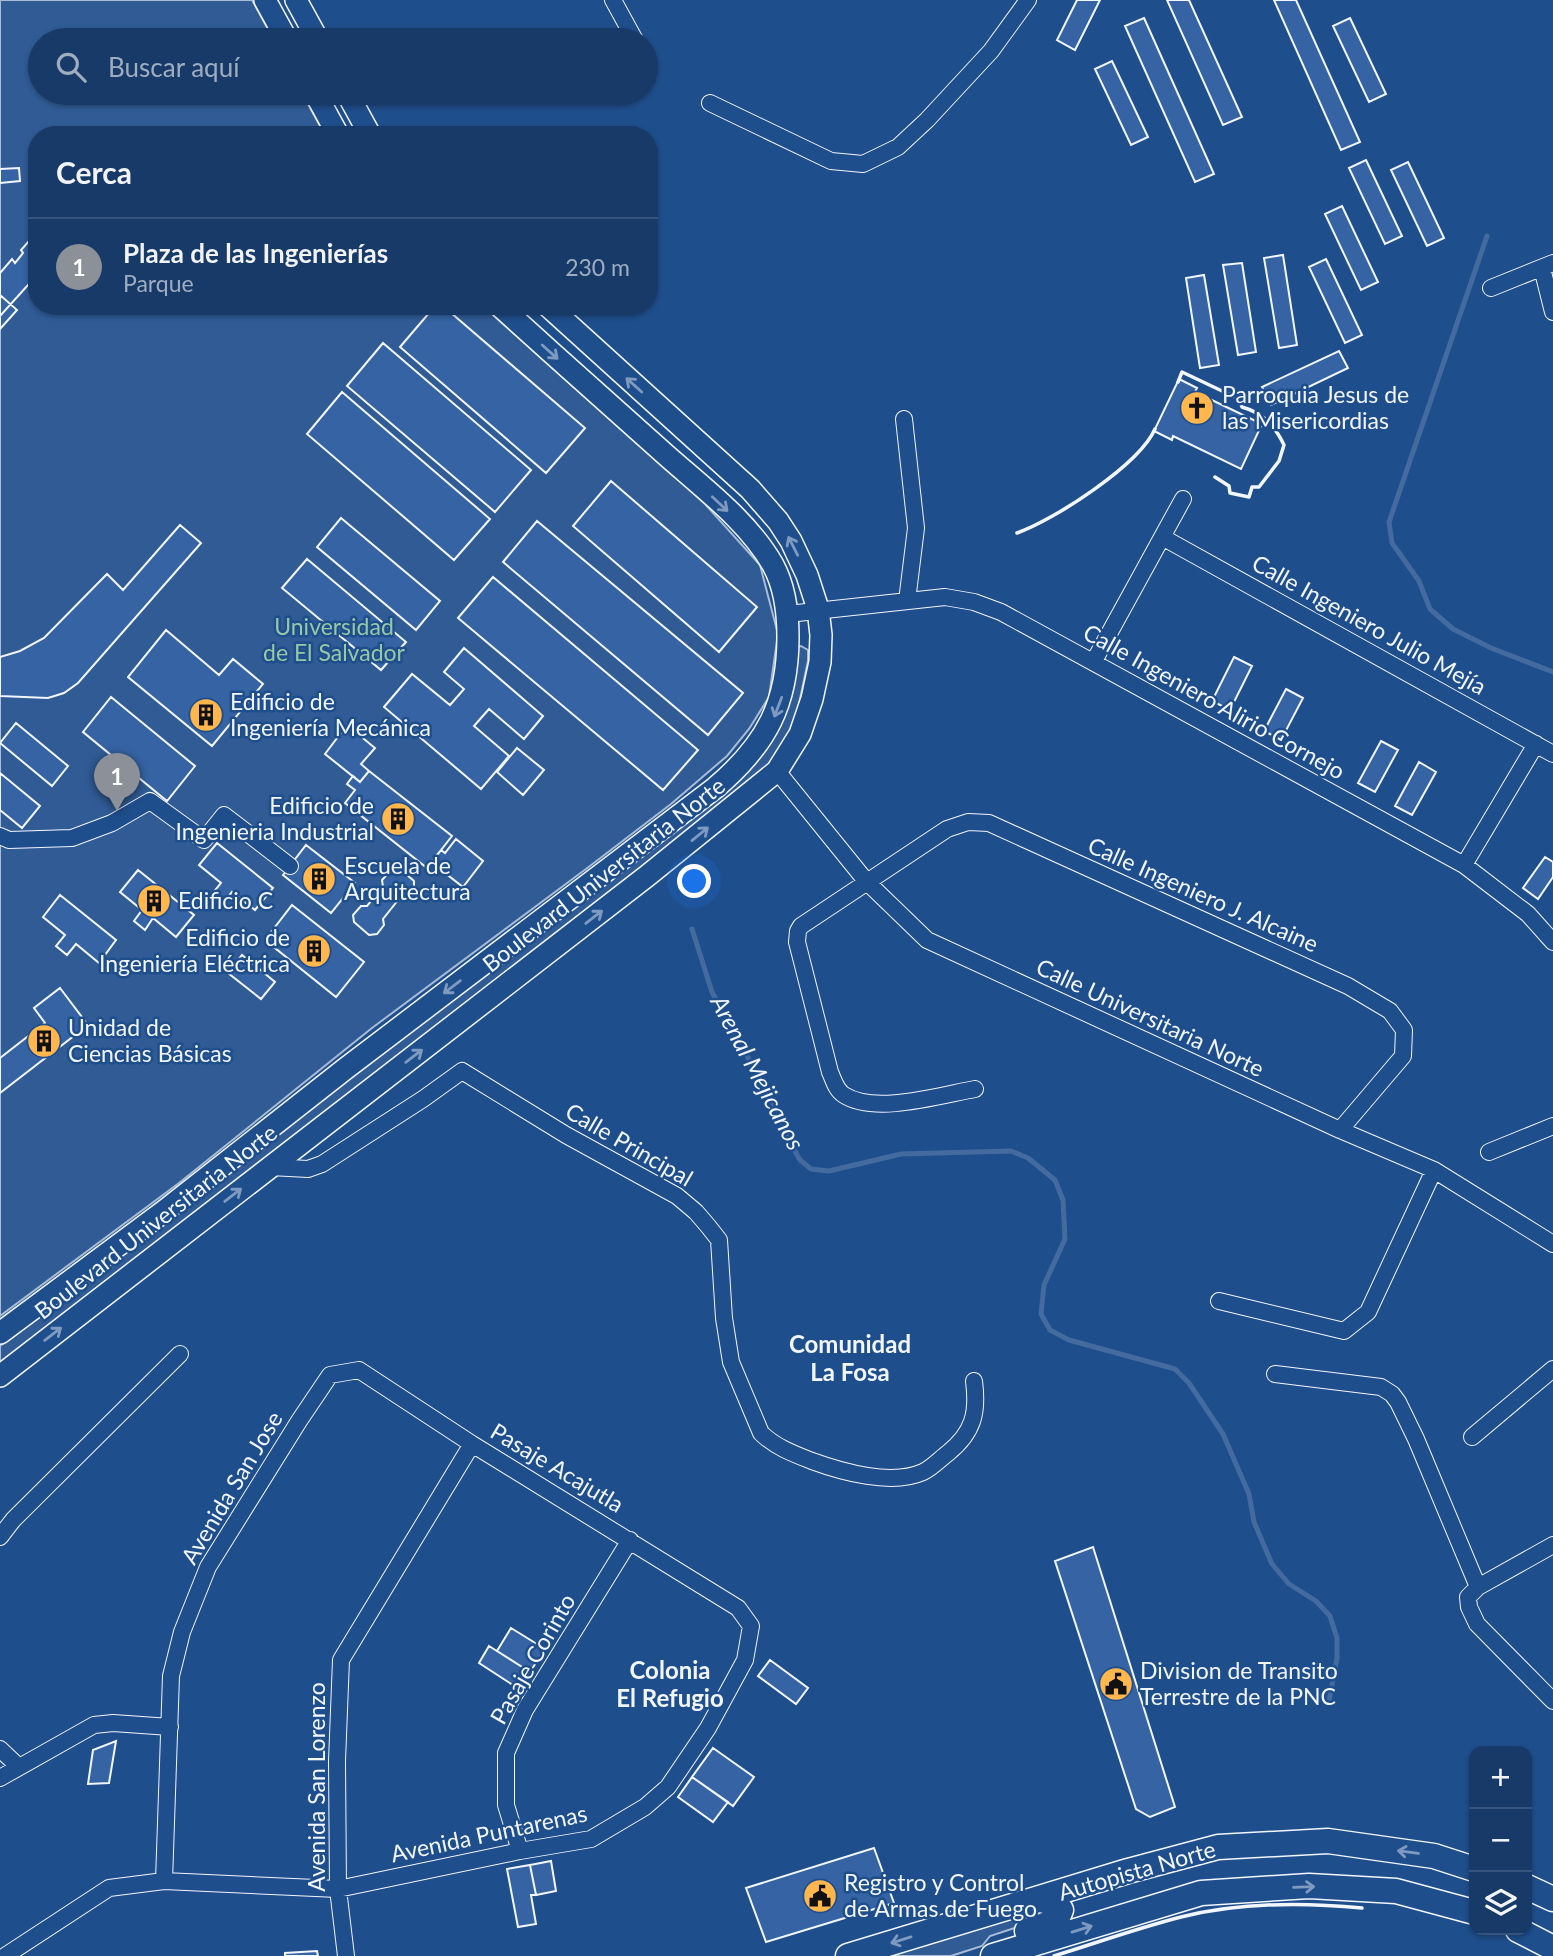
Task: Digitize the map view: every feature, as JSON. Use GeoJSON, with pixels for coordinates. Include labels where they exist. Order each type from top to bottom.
{"type":"FeatureCollection","features":[{"type":"Feature","properties":{"kind":"main road"},"geometry":{"type":"LineString","coordinates":[[265,0],[280,28]]}},
{"type":"Feature","properties":{"kind":"main road"},"geometry":{"type":"LineString","coordinates":[[296,0],[311,28]]}},
{"type":"Feature","properties":{"kind":"main road"},"geometry":{"type":"LineString","coordinates":[[322,105],[333,126]]}},
{"type":"Feature","properties":{"kind":"main road"},"geometry":{"type":"LineString","coordinates":[[354,105],[365,126]]}},
{"type":"Feature","properties":{"kind":"main road","name":"Boulevard Universitaria Norte"},"geometry":{"type":"LineString","coordinates":[[0,1333],[163,1212],[356,1060],[730,775],[758,745],[777,711],[787,673],[788,614],[773,565],[740,523],[510,315]]}},
{"type":"Feature","properties":{"kind":"main road","name":"Boulevard Universitaria Norte"},"geometry":{"type":"LineString","coordinates":[[0,1377],[647,876],[777,771],[800,734],[812,699],[820,662],[821,635],[818,609],[807,575],[791,541],[760,500],[558,315]]}},
{"type":"Feature","properties":{"kind":"main road","name":"Autopista Norte"},"geometry":{"type":"LineString","coordinates":[[848,1956],[1119,1873],[1219,1847],[1328,1841],[1433,1856],[1469,1867]]}},
{"type":"Feature","properties":{"kind":"main road"},"geometry":{"type":"LineString","coordinates":[[1119,1873],[1105,1885],[1103,1899],[1115,1910],[1133,1914]]}},
{"type":"Feature","properties":{"kind":"main road","name":"Autopista Norte"},"geometry":{"type":"LineString","coordinates":[[991,1956],[1201,1893],[1309,1886],[1396,1891],[1469,1911]]}},
{"type":"Feature","properties":{"kind":"main road"},"geometry":{"type":"LineString","coordinates":[[1532,1889],[1553,1899]]}},
{"type":"Feature","properties":{"kind":"main road"},"geometry":{"type":"LineString","coordinates":[[991,1956],[989,1950],[1002,1940],[1057,1919],[1061,1910],[1056,1902],[1038,1900]]}},
{"type":"Feature","properties":{"kind":"main road"},"geometry":{"type":"LineString","coordinates":[[1528,1935],[1553,1948]]}},
{"type":"Feature","properties":{"kind":"street"},"geometry":{"type":"LineString","coordinates":[[613,0],[628,28]]}},
{"type":"Feature","properties":{"kind":"street"},"geometry":{"type":"LineString","coordinates":[[710,103],[831,162],[863,164],[898,147],[927,120],[990,51],[1028,0]]}},
{"type":"Feature","properties":{"kind":"street"},"geometry":{"type":"LineString","coordinates":[[1490,288],[1547,265],[1553,312]]}},
{"type":"Feature","properties":{"kind":"street"},"geometry":{"type":"LineString","coordinates":[[904,419],[916,528],[907,601]]}},
{"type":"Feature","properties":{"kind":"street"},"geometry":{"type":"LineString","coordinates":[[1094,661],[1183,499]]}},
{"type":"Feature","properties":{"kind":"street","name":"Calle Ingeniero Julio Mejía"},"geometry":{"type":"LineString","coordinates":[[1162,537],[1553,754]]}},
{"type":"Feature","properties":{"kind":"street","name":"Calle Ingeniero Alirio Cornejo"},"geometry":{"type":"LineString","coordinates":[[788,614],[945,597],[974,602],[1001,612],[1464,865],[1528,914],[1553,942]]}},
{"type":"Feature","properties":{"kind":"street"},"geometry":{"type":"LineString","coordinates":[[1464,865],[1536,744]]}},
{"type":"Feature","properties":{"kind":"street","name":"Calle Universitaria Norte"},"geometry":{"type":"LineString","coordinates":[[777,771],[866,881],[927,940],[1340,1130],[1434,1170],[1553,1244]]}},
{"type":"Feature","properties":{"kind":"street"},"geometry":{"type":"LineString","coordinates":[[0,836],[9,841],[72,838],[112,823],[150,801],[204,840],[224,815],[290,866]]}},
{"type":"Feature","properties":{"kind":"street","name":"Calle Ingeniero J. Alcaine"},"geometry":{"type":"LineString","coordinates":[[975,1089],[883,1104],[861,1102],[844,1095],[836,1087],[797,942],[801,926],[947,829],[968,821],[989,823],[1348,986],[1390,1011],[1404,1030],[1403,1056],[1340,1130]]}},
{"type":"Feature","properties":{"kind":"street","name":"Calle Principal"},"geometry":{"type":"LineString","coordinates":[[270,1167],[308,1169],[322,1164],[462,1071],[566,1135],[677,1196],[708,1226],[719,1240],[724,1318],[731,1362],[761,1433],[767,1439],[791,1453],[836,1470],[875,1477],[921,1473],[955,1447],[973,1422],[977,1406],[974,1381]]}},
{"type":"Feature","properties":{"kind":"street"},"geometry":{"type":"LineString","coordinates":[[1489,1152],[1553,1126]]}},
{"type":"Feature","properties":{"kind":"street"},"geometry":{"type":"LineString","coordinates":[[1219,1301],[1344,1331],[1368,1312],[1434,1170]]}},
{"type":"Feature","properties":{"kind":"street"},"geometry":{"type":"LineString","coordinates":[[0,1537],[13,1520],[180,1354]]}},
{"type":"Feature","properties":{"kind":"street"},"geometry":{"type":"LineString","coordinates":[[1472,1437],[1553,1369]]}},
{"type":"Feature","properties":{"kind":"street","name":"Pasaje Acajutla"},"geometry":{"type":"LineString","coordinates":[[330,1375],[359,1370],[472,1444],[738,1608],[751,1626]]}},
{"type":"Feature","properties":{"kind":"street"},"geometry":{"type":"LineString","coordinates":[[1275,1374],[1381,1387],[1392,1394],[1416,1439],[1478,1587]]}},
{"type":"Feature","properties":{"kind":"street","name":"Avenida San Jose"},"geometry":{"type":"LineString","coordinates":[[164,1881],[171,1676],[182,1632],[208,1567],[330,1375]]}},
{"type":"Feature","properties":{"kind":"street","name":"Avenida San Lorenzo"},"geometry":{"type":"LineString","coordinates":[[346,1956],[338,1889],[337,1761],[341,1660],[472,1444]]}},
{"type":"Feature","properties":{"kind":"street","name":"Pasaje Corinto"},"geometry":{"type":"LineString","coordinates":[[520,1851],[506,1805],[506,1754],[525,1710],[630,1540]]}},
{"type":"Feature","properties":{"kind":"street"},"geometry":{"type":"LineString","coordinates":[[1553,1545],[1478,1587],[1468,1597],[1477,1624],[1553,1702]]}},
{"type":"Feature","properties":{"kind":"street","name":"Avenida Puntarenas"},"geometry":{"type":"LineString","coordinates":[[5,1956],[109,1888],[164,1881],[338,1889],[591,1839],[645,1807],[668,1787],[708,1728],[745,1660],[751,1626]]}},
{"type":"Feature","properties":{"kind":"street"},"geometry":{"type":"LineString","coordinates":[[0,1778],[94,1725],[114,1723],[170,1727]]}},
{"type":"Feature","properties":{"kind":"street"},"geometry":{"type":"LineString","coordinates":[[0,1749],[19,1767]]}},
{"type":"Feature","properties":{"kind":"shaded area","name":"Universidad de El Salvador"},"geometry":{"type":"Polygon","coordinates":[[[0,0],[252,0],[267,28],[28,28],[28,105],[309,105],[320,126],[28,126],[28,315],[493,315],[705,504],[760,565],[778,634],[769,697],[749,729],[727,756],[671,804],[372,1028],[179,1183],[0,1316],[0,0]]]}},
{"type":"Feature","properties":{"kind":"shaded area"},"geometry":{"type":"Polygon","coordinates":[[[801,646],[808,650],[808,661],[796,718],[784,743],[769,764],[750,783],[0,1363],[0,1346],[735,779],[796,647],[801,646]]]}},
{"type":"Feature","properties":{"kind":"shaded area"},"geometry":{"type":"Polygon","coordinates":[[[1026,1910],[1049,1910],[1033,1922],[990,1936],[982,1946],[951,1956],[878,1956],[1026,1910]]]}},
{"type":"Feature","properties":{"kind":"building"},"geometry":{"type":"Polygon","coordinates":[[[1077,0],[1100,0],[1075,50],[1057,40],[1077,0]]]}},
{"type":"Feature","properties":{"kind":"building"},"geometry":{"type":"Polygon","coordinates":[[[1167,0],[1189,0],[1242,117],[1223,125],[1167,0]]]}},
{"type":"Feature","properties":{"kind":"building"},"geometry":{"type":"Polygon","coordinates":[[[1274,0],[1296,0],[1360,142],[1341,150],[1274,0]]]}},
{"type":"Feature","properties":{"kind":"building"},"geometry":{"type":"Polygon","coordinates":[[[1144,18],[1214,174],[1195,182],[1125,26],[1144,18]]]}},
{"type":"Feature","properties":{"kind":"building"},"geometry":{"type":"Polygon","coordinates":[[[1350,18],[1386,94],[1369,102],[1333,26],[1350,18]]]}},
{"type":"Feature","properties":{"kind":"building"},"geometry":{"type":"Polygon","coordinates":[[[1112,61],[1148,137],[1131,145],[1095,69],[1112,61]]]}},
{"type":"Feature","properties":{"kind":"building"},"geometry":{"type":"Polygon","coordinates":[[[1366,160],[1402,236],[1385,244],[1349,168],[1366,160]]]}},
{"type":"Feature","properties":{"kind":"building"},"geometry":{"type":"Polygon","coordinates":[[[1408,162],[1444,238],[1427,246],[1391,170],[1408,162]]]}},
{"type":"Feature","properties":{"kind":"building"},"geometry":{"type":"Polygon","coordinates":[[[19,168],[20,181],[0,183],[0,169],[19,168]]]}},
{"type":"Feature","properties":{"kind":"building"},"geometry":{"type":"Polygon","coordinates":[[[1342,206],[1378,282],[1361,290],[1325,214],[1342,206]]]}},
{"type":"Feature","properties":{"kind":"building"},"geometry":{"type":"Polygon","coordinates":[[[28,242],[28,285],[0,316],[0,273],[12,259],[15,263],[23,253],[21,250],[28,242]]]}},
{"type":"Feature","properties":{"kind":"building"},"geometry":{"type":"Polygon","coordinates":[[[1283,255],[1297,345],[1279,348],[1264,258],[1283,255]]]}},
{"type":"Feature","properties":{"kind":"building"},"geometry":{"type":"Polygon","coordinates":[[[1326,259],[1362,335],[1345,343],[1309,267],[1326,259]]]}},
{"type":"Feature","properties":{"kind":"building"},"geometry":{"type":"Polygon","coordinates":[[[1242,263],[1256,352],[1238,355],[1223,265],[1242,263]]]}},
{"type":"Feature","properties":{"kind":"building"},"geometry":{"type":"Polygon","coordinates":[[[1204,275],[1219,365],[1200,368],[1186,278],[1204,275]]]}},
{"type":"Feature","properties":{"kind":"building"},"geometry":{"type":"Polygon","coordinates":[[[0,295],[17,310],[0,329],[0,295]]]}},
{"type":"Feature","properties":{"kind":"building"},"geometry":{"type":"Polygon","coordinates":[[[427,315],[453,315],[585,428],[546,473],[400,347],[427,315]]]}},
{"type":"Feature","properties":{"kind":"building"},"geometry":{"type":"Polygon","coordinates":[[[383,343],[531,470],[495,512],[347,386],[383,343]]]}},
{"type":"Feature","properties":{"kind":"building"},"geometry":{"type":"Polygon","coordinates":[[[1339,351],[1348,368],[1271,405],[1262,387],[1339,351]]]}},
{"type":"Feature","properties":{"kind":"building","name":"Parroquia Jesus de las Misericordias"},"geometry":{"type":"Polygon","coordinates":[[[1179,379],[1197,388],[1195,392],[1262,424],[1241,469],[1173,436],[1172,440],[1154,431],[1179,379]]]}},
{"type":"Feature","properties":{"kind":"building"},"geometry":{"type":"Polygon","coordinates":[[[342,392],[490,519],[454,560],[307,434],[342,392]]]}},
{"type":"Feature","properties":{"kind":"building"},"geometry":{"type":"Polygon","coordinates":[[[611,481],[757,607],[719,652],[573,526],[611,481]]]}},
{"type":"Feature","properties":{"kind":"building"},"geometry":{"type":"Polygon","coordinates":[[[341,518],[440,601],[416,630],[317,547],[341,518]]]}},
{"type":"Feature","properties":{"kind":"building"},"geometry":{"type":"Polygon","coordinates":[[[537,521],[743,693],[708,735],[503,562],[537,521]]]}},
{"type":"Feature","properties":{"kind":"building"},"geometry":{"type":"Polygon","coordinates":[[[180,525],[201,543],[78,683],[64,693],[48,698],[0,696],[0,657],[20,651],[44,638],[107,574],[123,590],[180,525]]]}},
{"type":"Feature","properties":{"kind":"building"},"geometry":{"type":"Polygon","coordinates":[[[307,559],[406,642],[381,670],[282,588],[307,559]]]}},
{"type":"Feature","properties":{"kind":"building"},"geometry":{"type":"Polygon","coordinates":[[[493,577],[698,750],[663,790],[458,618],[493,577]]]}},
{"type":"Feature","properties":{"kind":"building","name":"Edificio de Ingeniería Mecánica"},"geometry":{"type":"Polygon","coordinates":[[[166,630],[219,675],[233,659],[263,684],[212,746],[128,677],[166,630]]]}},
{"type":"Feature","properties":{"kind":"building"},"geometry":{"type":"Polygon","coordinates":[[[464,648],[543,716],[524,739],[489,709],[474,726],[509,756],[481,789],[384,707],[412,674],[450,705],[464,689],[444,672],[464,648]]]}},
{"type":"Feature","properties":{"kind":"building"},"geometry":{"type":"Polygon","coordinates":[[[1234,657],[1252,666],[1230,710],[1212,701],[1234,657]]]}},
{"type":"Feature","properties":{"kind":"building"},"geometry":{"type":"Polygon","coordinates":[[[1286,689],[1303,698],[1281,740],[1264,731],[1286,689]]]}},
{"type":"Feature","properties":{"kind":"building"},"geometry":{"type":"Polygon","coordinates":[[[111,697],[195,766],[167,801],[83,732],[111,697]]]}},
{"type":"Feature","properties":{"kind":"building"},"geometry":{"type":"Polygon","coordinates":[[[16,723],[68,766],[52,786],[0,743],[16,723]]]}},
{"type":"Feature","properties":{"kind":"building"},"geometry":{"type":"Polygon","coordinates":[[[347,725],[375,748],[361,764],[369,771],[360,782],[325,754],[347,725]]]}},
{"type":"Feature","properties":{"kind":"building"},"geometry":{"type":"Polygon","coordinates":[[[1381,741],[1398,750],[1375,792],[1358,783],[1381,741]]]}},
{"type":"Feature","properties":{"kind":"building"},"geometry":{"type":"Polygon","coordinates":[[[517,748],[544,770],[523,795],[497,772],[517,748]]]}},
{"type":"Feature","properties":{"kind":"building"},"geometry":{"type":"Polygon","coordinates":[[[1419,762],[1436,772],[1412,815],[1395,806],[1419,762]]]}},
{"type":"Feature","properties":{"kind":"building","name":"Edificio de Ingenieria Industrial"},"geometry":{"type":"Polygon","coordinates":[[[369,771],[452,836],[427,868],[345,803],[355,790],[347,784],[353,776],[360,782],[369,771]]]}},
{"type":"Feature","properties":{"kind":"building"},"geometry":{"type":"Polygon","coordinates":[[[0,773],[40,806],[22,828],[0,810],[0,773]]]}},
{"type":"Feature","properties":{"kind":"building"},"geometry":{"type":"Polygon","coordinates":[[[456,839],[483,861],[463,887],[431,862],[441,850],[445,853],[456,839]]]}},
{"type":"Feature","properties":{"kind":"building"},"geometry":{"type":"Polygon","coordinates":[[[217,843],[273,888],[255,910],[232,892],[223,903],[212,894],[221,883],[199,865],[217,843]]]}},
{"type":"Feature","properties":{"kind":"building","name":"Escuela de Arquitectura"},"geometry":{"type":"Polygon","coordinates":[[[306,845],[355,883],[331,913],[283,875],[306,845]]]}},
{"type":"Feature","properties":{"kind":"building"},"geometry":{"type":"Polygon","coordinates":[[[1545,857],[1553,862],[1553,877],[1538,899],[1523,888],[1545,857]]]}},
{"type":"Feature","properties":{"kind":"building"},"geometry":{"type":"Polygon","coordinates":[[[399,868],[414,881],[414,888],[405,899],[399,899],[383,919],[384,925],[377,934],[369,935],[354,922],[353,915],[361,906],[367,906],[383,887],[382,880],[391,870],[399,868]]]}},
{"type":"Feature","properties":{"kind":"building","name":"Edificio C"},"geometry":{"type":"Polygon","coordinates":[[[138,870],[194,915],[176,937],[153,918],[145,930],[134,921],[142,910],[120,892],[138,870]]]}},
{"type":"Feature","properties":{"kind":"building"},"geometry":{"type":"Polygon","coordinates":[[[60,895],[116,940],[99,963],[76,944],[67,955],[56,946],[65,935],[43,917],[60,895]]]}},
{"type":"Feature","properties":{"kind":"building","name":"Edificio de Ingeniería Eléctrica"},"geometry":{"type":"Polygon","coordinates":[[[292,905],[364,962],[336,997],[265,940],[292,905]]]}},
{"type":"Feature","properties":{"kind":"building"},"geometry":{"type":"Polygon","coordinates":[[[242,955],[275,982],[261,999],[228,973],[242,955]]]}},
{"type":"Feature","properties":{"kind":"building","name":"Unidad de Ciencias Básicas"},"geometry":{"type":"Polygon","coordinates":[[[60,988],[88,1025],[0,1093],[0,1058],[45,1023],[34,1008],[60,988]]]}},
{"type":"Feature","properties":{"kind":"building","name":"Division de Transito Terrestre de la PNC"},"geometry":{"type":"Polygon","coordinates":[[[1093,1547],[1175,1807],[1150,1817],[1136,1809],[1055,1561],[1093,1547]]]}},
{"type":"Feature","properties":{"kind":"building"},"geometry":{"type":"Polygon","coordinates":[[[511,1628],[545,1649],[530,1672],[497,1651],[511,1628]]]}},
{"type":"Feature","properties":{"kind":"building"},"geometry":{"type":"Polygon","coordinates":[[[489,1646],[530,1672],[519,1689],[479,1663],[489,1646]]]}},
{"type":"Feature","properties":{"kind":"building"},"geometry":{"type":"Polygon","coordinates":[[[770,1660],[808,1688],[796,1704],[758,1676],[770,1660]]]}},
{"type":"Feature","properties":{"kind":"building"},"geometry":{"type":"Polygon","coordinates":[[[116,1741],[109,1783],[88,1784],[93,1750],[116,1741]]]}},
{"type":"Feature","properties":{"kind":"building"},"geometry":{"type":"Polygon","coordinates":[[[713,1748],[754,1777],[733,1806],[692,1777],[713,1748]]]}},
{"type":"Feature","properties":{"kind":"building"},"geometry":{"type":"Polygon","coordinates":[[[692,1777],[728,1802],[713,1822],[678,1797],[692,1777]]]}},
{"type":"Feature","properties":{"kind":"building","name":"Registro y Control de Armas de Fuego"},"geometry":{"type":"Polygon","coordinates":[[[874,1848],[894,1903],[766,1942],[746,1888],[874,1848]]]}},
{"type":"Feature","properties":{"kind":"building"},"geometry":{"type":"Polygon","coordinates":[[[551,1861],[556,1891],[536,1895],[530,1865],[551,1861]]]}},
{"type":"Feature","properties":{"kind":"building"},"geometry":{"type":"Polygon","coordinates":[[[530,1865],[536,1895],[531,1895],[536,1924],[518,1927],[507,1869],[530,1865]]]}},
{"type":"Feature","properties":{"kind":"building"},"geometry":{"type":"Polygon","coordinates":[[[317,1951],[318,1956],[285,1956],[285,1953],[317,1951]]]}},
{"type":"Feature","properties":{"kind":"waterway"},"geometry":{"type":"LineString","coordinates":[[1487,236],[1389,522],[1392,543],[1419,581],[1430,609],[1453,629],[1491,648],[1553,672]]}},
{"type":"Feature","properties":{"kind":"waterway","name":"Arenal Mejicanos"},"geometry":{"type":"LineString","coordinates":[[692,929],[712,992],[779,1114],[788,1139],[800,1160],[811,1169],[829,1171],[901,1154],[1011,1151],[1028,1158],[1055,1180],[1063,1200],[1065,1239],[1044,1285],[1041,1314],[1050,1330],[1069,1340],[1175,1369],[1189,1383],[1223,1434],[1249,1494],[1254,1522],[1272,1564],[1289,1584],[1316,1601],[1330,1616],[1337,1638],[1337,1658],[1329,1701]]}},
{"type":"Feature","properties":{"kind":"wall"},"geometry":{"type":"LineString","coordinates":[[1178,382],[1182,372],[1239,399],[1242,407],[1268,421],[1284,445],[1279,461],[1259,487],[1252,487],[1249,497],[1230,493],[1229,486],[1215,477]]}},
{"type":"Feature","properties":{"kind":"wall"},"geometry":{"type":"LineString","coordinates":[[1017,533],[1052,516],[1094,490],[1132,459],[1155,429]]}},
{"type":"Feature","properties":{"kind":"wall"},"geometry":{"type":"LineString","coordinates":[[1054,1956],[1165,1921],[1226,1908],[1294,1904],[1362,1908]]}},
{"type":"Feature","properties":{"kind":"place","name":"Parroquia Jesus de las Misericordias"},"geometry":{"type":"Point","coordinates":[1197,408]}},
{"type":"Feature","properties":{"kind":"place","name":"Edificio de Ingeniería Mecánica"},"geometry":{"type":"Point","coordinates":[206,715]}},
{"type":"Feature","properties":{"kind":"place","name":"Plaza de las Ingenierías"},"geometry":{"type":"Point","coordinates":[117,811]}},
{"type":"Feature","properties":{"kind":"place","name":"Edificio de Ingenieria Industrial"},"geometry":{"type":"Point","coordinates":[398,819]}},
{"type":"Feature","properties":{"kind":"place","name":"Escuela de Arquitectura"},"geometry":{"type":"Point","coordinates":[319,879]}},
{"type":"Feature","properties":{"kind":"place","name":"Edificio C"},"geometry":{"type":"Point","coordinates":[154,901]}},
{"type":"Feature","properties":{"kind":"place","name":"Edificio de Ingeniería Eléctrica"},"geometry":{"type":"Point","coordinates":[314,951]}},
{"type":"Feature","properties":{"kind":"place","name":"Unidad de Ciencias Básicas"},"geometry":{"type":"Point","coordinates":[44,1041]}},
{"type":"Feature","properties":{"kind":"place","name":"Division de Transito Terrestre de la PNC"},"geometry":{"type":"Point","coordinates":[1116,1684]}},
{"type":"Feature","properties":{"kind":"place","name":"Registro y Control de Armas de Fuego"},"geometry":{"type":"Point","coordinates":[820,1896]}},
{"type":"Feature","properties":{"kind":"district","name":"Comunidad La Fosa"},"geometry":{"type":"Point","coordinates":[850,1359]}},
{"type":"Feature","properties":{"kind":"district","name":"Colonia El Refugio"},"geometry":{"type":"Point","coordinates":[670,1685]}}]}
